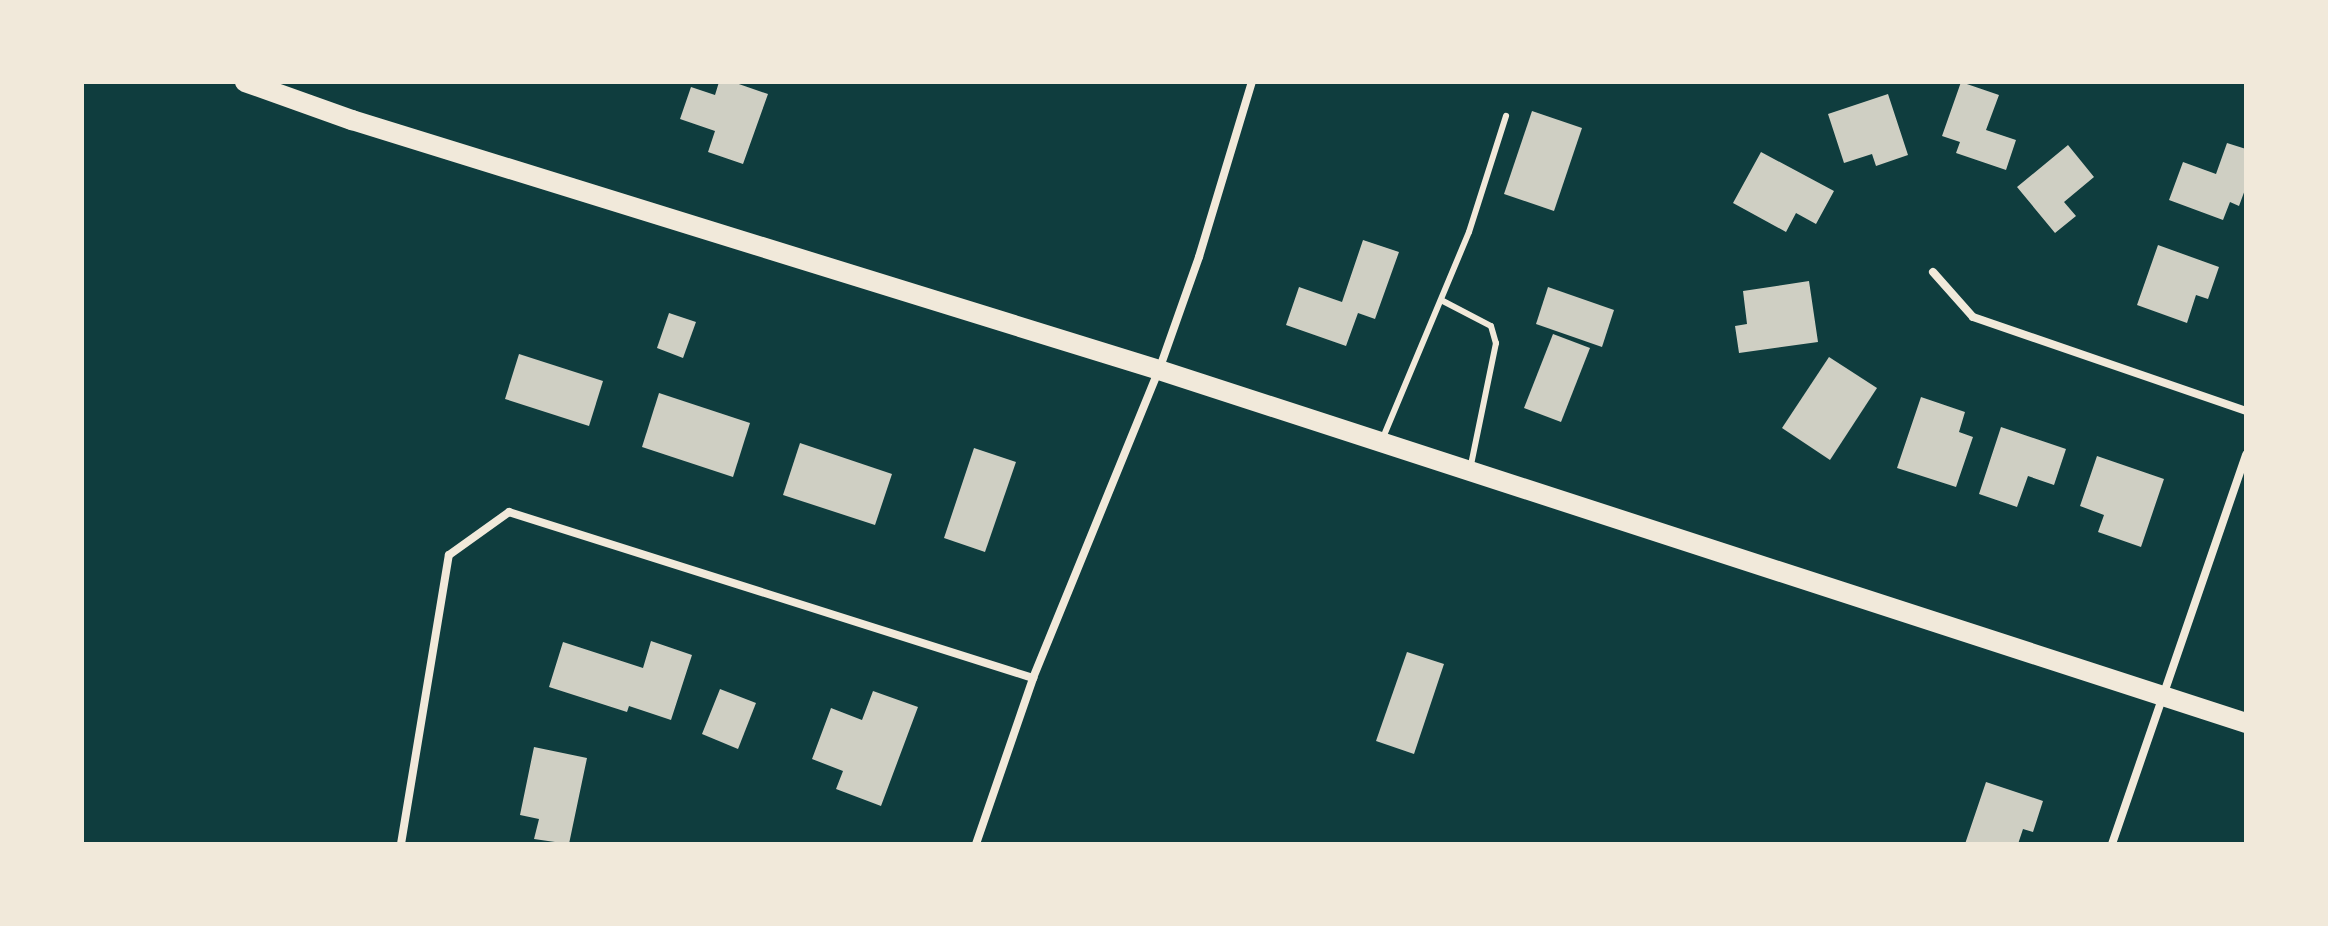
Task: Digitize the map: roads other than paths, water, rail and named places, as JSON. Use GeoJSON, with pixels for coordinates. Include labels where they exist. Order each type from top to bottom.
{"type":"FeatureCollection","features":[{"type":"Feature","properties":{"kind":"main road"},"geometry":{"type":"LineString","coordinates":[[245,82],[352,120],[1159,370],[2246,723]]}},
{"type":"Feature","properties":{"kind":"street"},"geometry":{"type":"LineString","coordinates":[[976,844],[1033,678],[1159,370],[1199,257],[1252,82]]}},
{"type":"Feature","properties":{"kind":"street"},"geometry":{"type":"LineString","coordinates":[[1933,272],[1973,317],[2246,411]]}},
{"type":"Feature","properties":{"kind":"street"},"geometry":{"type":"LineString","coordinates":[[2112,844],[2246,454]]}},
{"type":"Feature","properties":{"kind":"street"},"geometry":{"type":"LineString","coordinates":[[401,844],[449,555],[509,512],[1033,678]]}},
{"type":"Feature","properties":{"kind":"lane"},"geometry":{"type":"LineString","coordinates":[[1381,443],[1469,232],[1506,116]]}},
{"type":"Feature","properties":{"kind":"lane"},"geometry":{"type":"LineString","coordinates":[[1441,300],[1491,326],[1496,343],[1469,473]]}}]}
